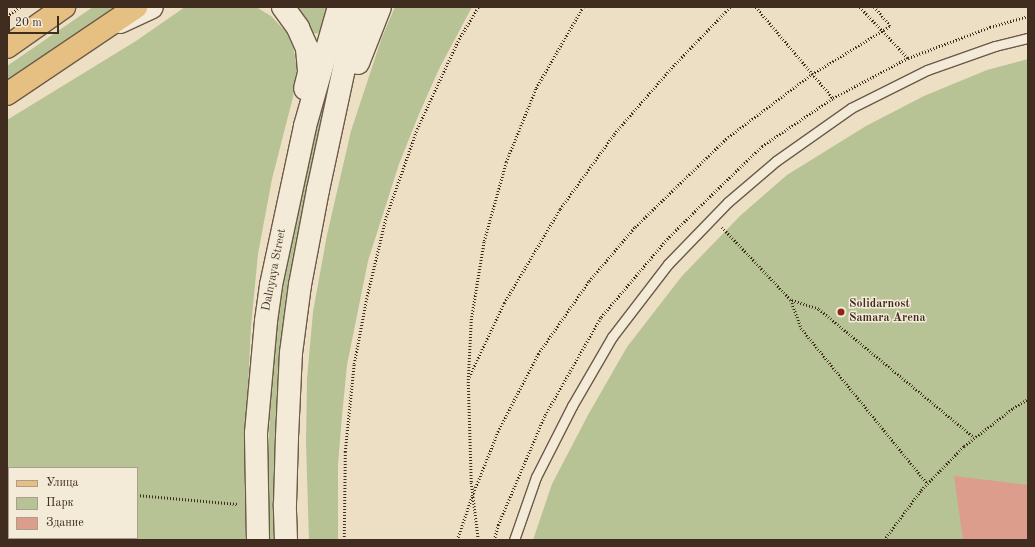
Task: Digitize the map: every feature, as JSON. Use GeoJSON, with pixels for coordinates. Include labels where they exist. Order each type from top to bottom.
{"type":"FeatureCollection","features":[{"type":"Feature","properties":{"kind":"main road"},"geometry":{"type":"LineString","coordinates":[[7,47],[64,7]]}},
{"type":"Feature","properties":{"kind":"main road"},"geometry":{"type":"LineString","coordinates":[[7,94],[136,7]]}},
{"type":"Feature","properties":{"kind":"main road"},"geometry":{"type":"LineString","coordinates":[[103,30],[152,7]]}},
{"type":"Feature","properties":{"kind":"main road"},"geometry":{"type":"LineString","coordinates":[[271,285],[274,222],[309,73],[307,48],[298,28],[283,7]]}},
{"type":"Feature","properties":{"kind":"main road","name":"Dalnyaya Street"},"geometry":{"type":"LineString","coordinates":[[258,540],[256,505],[256,432],[266,321],[271,285],[305,126],[339,7]]}},
{"type":"Feature","properties":{"kind":"main road"},"geometry":{"type":"LineString","coordinates":[[286,540],[284,504],[292,353],[300,285],[318,190],[347,54],[359,7]]}},
{"type":"Feature","properties":{"kind":"main road"},"geometry":{"type":"LineString","coordinates":[[318,190],[362,50],[380,7]]}},
{"type":"Feature","properties":{"kind":"lane"},"geometry":{"type":"LineString","coordinates":[[514,540],[536,477],[572,406],[612,337],[668,264],[728,202],[776,161],[852,108],[927,70],[995,46],[1028,38]]}},
{"type":"Feature","properties":{"kind":"path"},"geometry":{"type":"LineString","coordinates":[[7,16],[20,7]]}},
{"type":"Feature","properties":{"kind":"path"},"geometry":{"type":"LineString","coordinates":[[344,540],[345,452],[354,364],[367,296],[386,217],[417,129],[459,39],[478,7]]}},
{"type":"Feature","properties":{"kind":"path"},"geometry":{"type":"LineString","coordinates":[[478,540],[472,496],[468,380],[471,320],[484,241],[506,162],[536,88],[583,7]]}},
{"type":"Feature","properties":{"kind":"path"},"geometry":{"type":"LineString","coordinates":[[468,380],[504,303],[560,209],[614,134],[673,66],[730,7]]}},
{"type":"Feature","properties":{"kind":"path"},"geometry":{"type":"LineString","coordinates":[[756,7],[833,98]]}},
{"type":"Feature","properties":{"kind":"path"},"geometry":{"type":"LineString","coordinates":[[860,7],[908,58]]}},
{"type":"Feature","properties":{"kind":"path"},"geometry":{"type":"LineString","coordinates":[[457,540],[472,496],[499,429],[538,354],[589,281],[635,227],[728,137],[812,74],[890,26],[874,7]]}},
{"type":"Feature","properties":{"kind":"path"},"geometry":{"type":"LineString","coordinates":[[701,205],[791,300],[802,328],[927,483]]}},
{"type":"Feature","properties":{"kind":"path"},"geometry":{"type":"LineString","coordinates":[[791,300],[818,309],[974,437]]}},
{"type":"Feature","properties":{"kind":"path"},"geometry":{"type":"LineString","coordinates":[[884,540],[927,483],[974,437],[1013,408],[1028,399]]}},
{"type":"Feature","properties":{"kind":"path"},"geometry":{"type":"LineString","coordinates":[[138,495],[256,505]]}},
{"type":"Feature","properties":{"kind":"green space"},"geometry":{"type":"Polygon","coordinates":[[[93,7],[118,7],[7,81],[7,66],[93,7]]]}},
{"type":"Feature","properties":{"kind":"green space"},"geometry":{"type":"Polygon","coordinates":[[[185,7],[256,7],[271,16],[286,32],[293,47],[297,66],[293,97],[272,179],[258,254],[251,326],[245,451],[249,540],[7,540],[7,120],[136,41],[185,7]]]}},
{"type":"Feature","properties":{"kind":"green space"},"geometry":{"type":"Polygon","coordinates":[[[292,7],[332,7],[325,32],[311,34],[292,7]]]}},
{"type":"Feature","properties":{"kind":"green space"},"geometry":{"type":"Polygon","coordinates":[[[347,7],[304,204],[287,298],[278,385],[277,494],[280,540],[270,540],[267,473],[274,331],[298,192],[347,7]]]}},
{"type":"Feature","properties":{"kind":"green space"},"geometry":{"type":"Polygon","coordinates":[[[395,7],[472,7],[439,69],[419,114],[399,164],[368,261],[347,365],[338,464],[338,540],[309,540],[306,443],[307,379],[313,312],[327,235],[351,131],[382,37],[395,7]]]}},
{"type":"Feature","properties":{"kind":"green space","name":"Solidarnost Samara Arena"},"geometry":{"type":"Polygon","coordinates":[[[1028,59],[1028,540],[533,540],[552,484],[588,415],[627,347],[682,276],[741,215],[787,175],[866,126],[924,96],[987,70],[1028,59]]]}},
{"type":"Feature","properties":{"kind":"building"},"geometry":{"type":"Polygon","coordinates":[[[954,476],[1028,485],[1028,540],[963,540],[954,476]]]}},
{"type":"Feature","properties":{"kind":"place","name":"Solidarnost Samara Arena"},"geometry":{"type":"Point","coordinates":[841,312]}}]}
